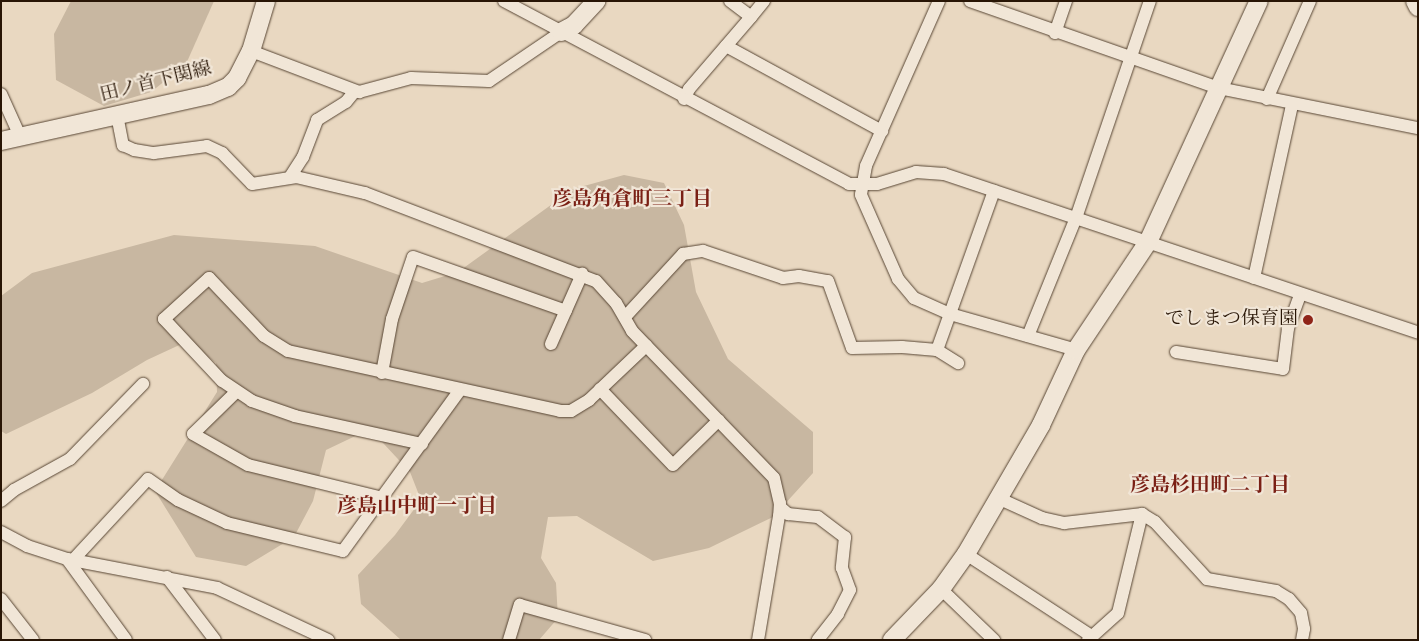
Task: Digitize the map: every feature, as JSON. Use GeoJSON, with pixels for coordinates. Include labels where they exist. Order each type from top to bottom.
{"type":"FeatureCollection","features":[{"type":"Feature","properties":{"kind":"street","name":"田ノ首下関線"},"geometry":{"type":"LineString","coordinates":[[1,141],[209,95],[228,87],[237,78],[252,51],[266,1]]}},
{"type":"Feature","properties":{"kind":"street"},"geometry":{"type":"LineString","coordinates":[[504,1],[684,99],[849,184],[877,184],[916,172],[934,171],[1418,333]]}},
{"type":"Feature","properties":{"kind":"street"},"geometry":{"type":"LineString","coordinates":[[252,51],[354,92],[411,78],[489,81],[574,25],[596,1]]}},
{"type":"Feature","properties":{"kind":"street"},"geometry":{"type":"LineString","coordinates":[[730,1],[751,17]]}},
{"type":"Feature","properties":{"kind":"street"},"geometry":{"type":"LineString","coordinates":[[684,99],[689,89],[764,1]]}},
{"type":"Feature","properties":{"kind":"street"},"geometry":{"type":"LineString","coordinates":[[939,1],[866,166],[861,184],[862,195],[901,283],[914,298],[950,314],[1076,350]]}},
{"type":"Feature","properties":{"kind":"street"},"geometry":{"type":"LineString","coordinates":[[970,1],[1055,34],[1219,88],[1418,128]]}},
{"type":"Feature","properties":{"kind":"street"},"geometry":{"type":"LineString","coordinates":[[1055,34],[1066,1]]}},
{"type":"Feature","properties":{"kind":"street"},"geometry":{"type":"LineString","coordinates":[[1028,336],[1076,218],[1150,1]]}},
{"type":"Feature","properties":{"kind":"street"},"geometry":{"type":"LineString","coordinates":[[892,640],[941,589],[966,554],[1000,499],[1041,425],[1076,350],[1148,242],[1259,1]]}},
{"type":"Feature","properties":{"kind":"street"},"geometry":{"type":"LineString","coordinates":[[1267,99],[1310,1]]}},
{"type":"Feature","properties":{"kind":"street"},"geometry":{"type":"LineString","coordinates":[[1415,1],[1418,7]]}},
{"type":"Feature","properties":{"kind":"street"},"geometry":{"type":"LineString","coordinates":[[726,46],[882,131]]}},
{"type":"Feature","properties":{"kind":"street"},"geometry":{"type":"LineString","coordinates":[[290,177],[303,157],[317,120],[346,102],[354,92]]}},
{"type":"Feature","properties":{"kind":"street"},"geometry":{"type":"LineString","coordinates":[[1,94],[20,136]]}},
{"type":"Feature","properties":{"kind":"street"},"geometry":{"type":"LineString","coordinates":[[1254,278],[1292,104]]}},
{"type":"Feature","properties":{"kind":"street"},"geometry":{"type":"LineString","coordinates":[[117,115],[123,145],[134,150],[154,153],[207,146],[222,153],[252,184],[290,177],[365,193],[582,274],[596,281],[625,317],[632,331],[774,478],[780,507],[758,640]]}},
{"type":"Feature","properties":{"kind":"street"},"geometry":{"type":"LineString","coordinates":[[937,350],[994,191]]}},
{"type":"Feature","properties":{"kind":"street"},"geometry":{"type":"LineString","coordinates":[[625,317],[683,254],[693,250],[783,278],[799,276],[828,281],[852,348],[902,347],[937,350],[958,363]]}},
{"type":"Feature","properties":{"kind":"street"},"geometry":{"type":"LineString","coordinates":[[382,373],[392,319],[412,257],[566,311]]}},
{"type":"Feature","properties":{"kind":"street"},"geometry":{"type":"LineString","coordinates":[[551,344],[582,274]]}},
{"type":"Feature","properties":{"kind":"street"},"geometry":{"type":"LineString","coordinates":[[422,444],[281,412],[236,392],[164,319],[209,278],[255,328],[275,345],[302,355],[560,411],[580,406],[646,346]]}},
{"type":"Feature","properties":{"kind":"street"},"geometry":{"type":"LineString","coordinates":[[1176,352],[1283,369],[1288,328],[1300,295]]}},
{"type":"Feature","properties":{"kind":"street"},"geometry":{"type":"LineString","coordinates":[[1,501],[14,490],[70,459],[143,384]]}},
{"type":"Feature","properties":{"kind":"street"},"geometry":{"type":"LineString","coordinates":[[600,389],[673,465],[719,420]]}},
{"type":"Feature","properties":{"kind":"street"},"geometry":{"type":"LineString","coordinates":[[70,560],[148,478],[178,500],[227,523],[343,551],[460,390]]}},
{"type":"Feature","properties":{"kind":"street"},"geometry":{"type":"LineString","coordinates":[[236,392],[194,434],[248,465],[382,498]]}},
{"type":"Feature","properties":{"kind":"street"},"geometry":{"type":"LineString","coordinates":[[1000,499],[1042,518],[1064,524],[1142,514],[1155,522],[1207,579],[1276,592],[1289,599],[1301,612],[1304,629],[1302,640]]}},
{"type":"Feature","properties":{"kind":"street"},"geometry":{"type":"LineString","coordinates":[[780,507],[788,514],[818,517],[845,537],[842,568],[850,590],[838,614],[818,640]]}},
{"type":"Feature","properties":{"kind":"street"},"geometry":{"type":"LineString","coordinates":[[966,554],[1089,637],[1118,612],[1142,514]]}},
{"type":"Feature","properties":{"kind":"street"},"geometry":{"type":"LineString","coordinates":[[1,532],[27,546],[70,560],[217,588],[322,637]]}},
{"type":"Feature","properties":{"kind":"street"},"geometry":{"type":"LineString","coordinates":[[70,560],[126,640]]}},
{"type":"Feature","properties":{"kind":"street"},"geometry":{"type":"LineString","coordinates":[[167,577],[215,640]]}},
{"type":"Feature","properties":{"kind":"street"},"geometry":{"type":"LineString","coordinates":[[941,589],[994,640]]}},
{"type":"Feature","properties":{"kind":"street"},"geometry":{"type":"LineString","coordinates":[[1,599],[33,640]]}},
{"type":"Feature","properties":{"kind":"street"},"geometry":{"type":"LineString","coordinates":[[509,640],[520,605],[616,636],[645,640]]}},
{"type":"Feature","properties":{"kind":"street"},"geometry":{"type":"LineString","coordinates":[[302,640],[322,637]]}},
{"type":"Feature","properties":{"kind":"shaded area"},"geometry":{"type":"Polygon","coordinates":[[[71,1],[214,1],[186,64],[151,92],[104,106],[56,80],[54,34],[71,1]]]}},
{"type":"Feature","properties":{"kind":"shaded area"},"geometry":{"type":"Polygon","coordinates":[[[624,175],[664,183],[684,225],[696,292],[728,359],[813,432],[813,473],[773,517],[709,548],[653,561],[577,516],[548,517],[541,558],[556,583],[558,618],[539,640],[401,640],[361,604],[358,575],[395,535],[421,500],[410,472],[370,429],[326,450],[313,501],[294,537],[246,566],[196,557],[155,491],[217,392],[216,363],[188,341],[147,360],[92,393],[6,434],[1,431],[1,296],[32,273],[174,235],[315,246],[422,283],[458,272],[573,189],[624,175]]]}},
{"type":"Feature","properties":{"kind":"place","name":"でしまつ保育園"},"geometry":{"type":"Point","coordinates":[1308,320]}},
{"type":"Feature","properties":{"kind":"district","name":"彦島角倉町三丁目"},"geometry":{"type":"Point","coordinates":[632,200]}},
{"type":"Feature","properties":{"kind":"district","name":"彦島杉田町二丁目"},"geometry":{"type":"Point","coordinates":[1210,486]}},
{"type":"Feature","properties":{"kind":"district","name":"彦島山中町一丁目"},"geometry":{"type":"Point","coordinates":[417,507]}}]}
